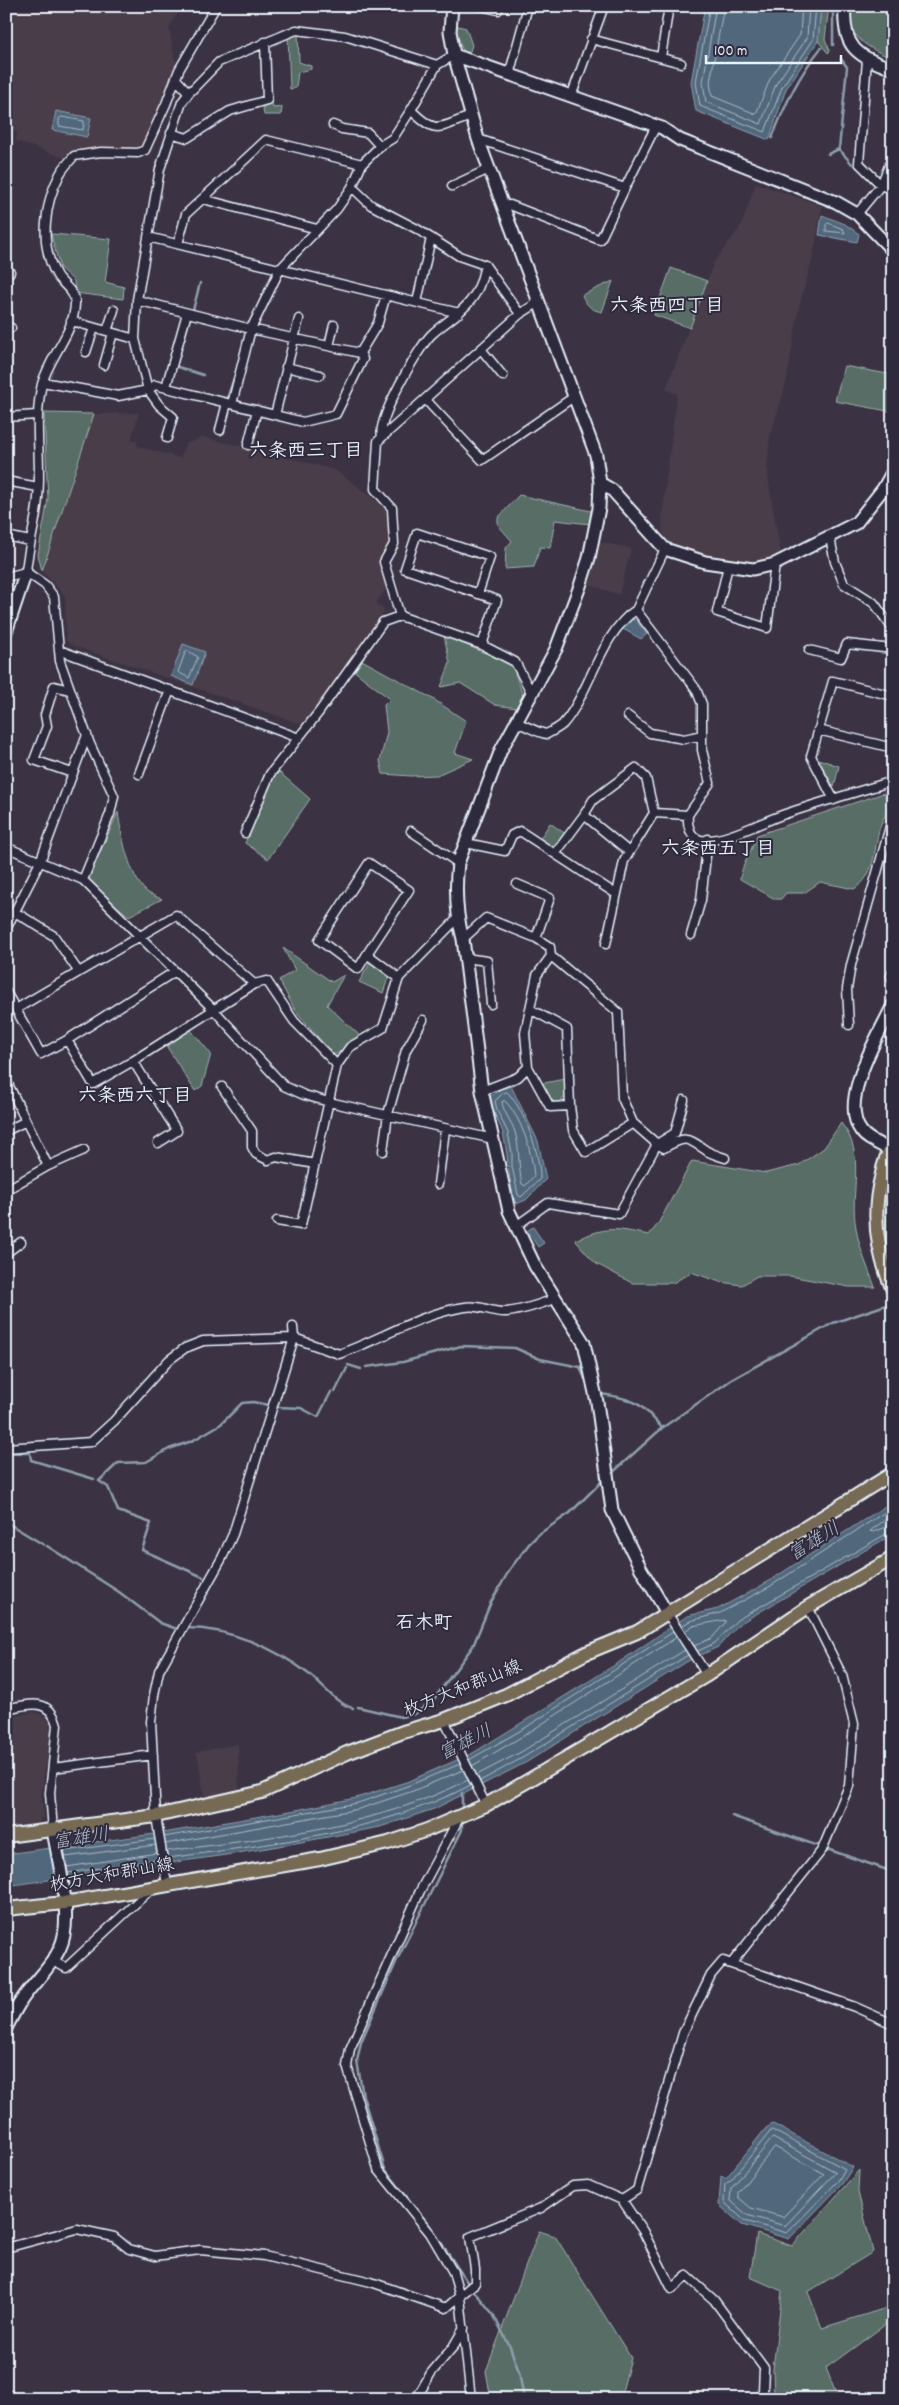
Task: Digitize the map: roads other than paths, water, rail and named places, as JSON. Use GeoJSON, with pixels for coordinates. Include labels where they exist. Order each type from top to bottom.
{"type":"FeatureCollection","features":[{"type":"Feature","properties":{"kind":"main road"},"geometry":{"type":"LineString","coordinates":[[891,1147],[876,1194],[874,1219],[878,1244],[893,1290]]}},
{"type":"Feature","properties":{"kind":"main road","name":"枚方大和郡山線"},"geometry":{"type":"LineString","coordinates":[[6,1836],[54,1833],[157,1820],[262,1792],[347,1754],[404,1732],[444,1720],[506,1695],[586,1653],[670,1617],[893,1473]]}},
{"type":"Feature","properties":{"kind":"main road","name":"枚方大和郡山線"},"geometry":{"type":"LineString","coordinates":[[6,1909],[64,1903],[162,1882],[320,1859],[388,1843],[460,1816],[893,1558]]}},
{"type":"Feature","properties":{"kind":"street"},"geometry":{"type":"LineString","coordinates":[[6,632],[26,572],[38,497],[37,415],[43,382],[71,321],[75,304],[74,296],[57,275],[49,254],[46,233],[47,213],[60,173],[74,156],[101,152],[138,153],[144,150],[179,70],[216,6]]}},
{"type":"Feature","properties":{"kind":"street"},"geometry":{"type":"LineString","coordinates":[[452,6],[450,31],[454,55],[471,116],[596,454],[600,483],[599,508],[580,586],[556,649],[500,750],[458,863],[456,880],[457,919],[463,939],[482,1090],[509,1211],[555,1299],[584,1343],[597,1402],[612,1510],[640,1569],[703,1670]]}},
{"type":"Feature","properties":{"kind":"street"},"geometry":{"type":"LineString","coordinates":[[481,6],[498,10]]}},
{"type":"Feature","properties":{"kind":"street"},"geometry":{"type":"LineString","coordinates":[[509,75],[528,6]]}},
{"type":"Feature","properties":{"kind":"street"},"geometry":{"type":"LineString","coordinates":[[571,97],[604,6]]}},
{"type":"Feature","properties":{"kind":"street"},"geometry":{"type":"LineString","coordinates":[[661,57],[669,6]]}},
{"type":"Feature","properties":{"kind":"street"},"geometry":{"type":"LineString","coordinates":[[845,6],[844,21],[849,44],[867,60],[893,69]]}},
{"type":"Feature","properties":{"kind":"street"},"geometry":{"type":"LineString","coordinates":[[166,438],[173,417],[159,405],[148,390],[135,340],[137,300],[160,168],[182,102],[219,62],[296,30],[345,36],[438,65]]}},
{"type":"Feature","properties":{"kind":"street"},"geometry":{"type":"LineString","coordinates":[[591,39],[681,63]]}},
{"type":"Feature","properties":{"kind":"street"},"geometry":{"type":"LineString","coordinates":[[171,133],[187,138],[230,111],[267,100],[265,42]]}},
{"type":"Feature","properties":{"kind":"street"},"geometry":{"type":"LineString","coordinates":[[220,430],[230,403],[251,330],[280,269],[337,209],[352,187],[362,164],[380,146],[393,138],[438,65],[454,55]]}},
{"type":"Feature","properties":{"kind":"street"},"geometry":{"type":"LineString","coordinates":[[454,55],[656,126],[680,140],[836,202],[857,214],[893,251]]}},
{"type":"Feature","properties":{"kind":"street"},"geometry":{"type":"LineString","coordinates":[[867,60],[858,163],[881,185],[893,190]]}},
{"type":"Feature","properties":{"kind":"street"},"geometry":{"type":"LineString","coordinates":[[176,79],[189,93]]}},
{"type":"Feature","properties":{"kind":"street"},"geometry":{"type":"LineString","coordinates":[[412,110],[427,125],[435,128],[471,116]]}},
{"type":"Feature","properties":{"kind":"street"},"geometry":{"type":"LineString","coordinates":[[333,125],[342,129],[368,133],[380,146]]}},
{"type":"Feature","properties":{"kind":"street"},"geometry":{"type":"LineString","coordinates":[[504,206],[510,205],[600,240],[656,126]]}},
{"type":"Feature","properties":{"kind":"street"},"geometry":{"type":"LineString","coordinates":[[478,138],[625,188]]}},
{"type":"Feature","properties":{"kind":"street"},"geometry":{"type":"LineString","coordinates":[[178,244],[186,214],[266,140],[362,164]]}},
{"type":"Feature","properties":{"kind":"street"},"geometry":{"type":"LineString","coordinates":[[857,214],[881,185],[893,156]]}},
{"type":"Feature","properties":{"kind":"street"},"geometry":{"type":"LineString","coordinates":[[452,186],[489,168]]}},
{"type":"Feature","properties":{"kind":"street"},"geometry":{"type":"LineString","coordinates":[[352,187],[371,205],[460,256],[485,265],[520,314]]}},
{"type":"Feature","properties":{"kind":"street"},"geometry":{"type":"LineString","coordinates":[[203,199],[317,229]]}},
{"type":"Feature","properties":{"kind":"street"},"geometry":{"type":"LineString","coordinates":[[148,236],[459,313]]}},
{"type":"Feature","properties":{"kind":"street"},"geometry":{"type":"LineString","coordinates":[[417,302],[431,238]]}},
{"type":"Feature","properties":{"kind":"street"},"geometry":{"type":"LineString","coordinates":[[382,436],[380,431],[385,414],[425,344],[430,336],[470,302],[479,288],[485,265]]}},
{"type":"Feature","properties":{"kind":"street"},"geometry":{"type":"LineString","coordinates":[[360,353],[378,323],[386,295]]}},
{"type":"Feature","properties":{"kind":"street"},"geometry":{"type":"LineString","coordinates":[[137,300],[251,330],[360,353]]}},
{"type":"Feature","properties":{"kind":"street"},"geometry":{"type":"LineString","coordinates":[[400,616],[384,562],[394,544],[392,508],[375,488],[378,440],[520,314],[539,302]]}},
{"type":"Feature","properties":{"kind":"street"},"geometry":{"type":"LineString","coordinates":[[104,365],[114,310]]}},
{"type":"Feature","properties":{"kind":"street"},"geometry":{"type":"LineString","coordinates":[[166,387],[186,313]]}},
{"type":"Feature","properties":{"kind":"street"},"geometry":{"type":"LineString","coordinates":[[275,415],[299,319]]}},
{"type":"Feature","properties":{"kind":"street"},"geometry":{"type":"LineString","coordinates":[[71,321],[135,340]]}},
{"type":"Feature","properties":{"kind":"street"},"geometry":{"type":"LineString","coordinates":[[329,346],[334,325]]}},
{"type":"Feature","properties":{"kind":"street"},"geometry":{"type":"LineString","coordinates":[[86,352],[94,328]]}},
{"type":"Feature","properties":{"kind":"street"},"geometry":{"type":"LineString","coordinates":[[481,349],[503,376]]}},
{"type":"Feature","properties":{"kind":"street"},"geometry":{"type":"LineString","coordinates":[[43,382],[118,396],[148,390],[155,385],[303,422],[336,414],[363,359],[360,353]]}},
{"type":"Feature","properties":{"kind":"street"},"geometry":{"type":"LineString","coordinates":[[286,367],[320,375]]}},
{"type":"Feature","properties":{"kind":"street"},"geometry":{"type":"LineString","coordinates":[[425,399],[482,460],[575,396]]}},
{"type":"Feature","properties":{"kind":"street"},"geometry":{"type":"LineString","coordinates":[[248,445],[257,410]]}},
{"type":"Feature","properties":{"kind":"street"},"geometry":{"type":"LineString","coordinates":[[6,417],[37,415]]}},
{"type":"Feature","properties":{"kind":"street"},"geometry":{"type":"LineString","coordinates":[[600,483],[612,490],[665,549],[705,562],[753,569],[775,564],[830,538],[856,523],[883,489],[893,471]]}},
{"type":"Feature","properties":{"kind":"street"},"geometry":{"type":"LineString","coordinates":[[6,481],[38,487]]}},
{"type":"Feature","properties":{"kind":"street"},"geometry":{"type":"LineString","coordinates":[[478,594],[490,557],[417,534],[404,569],[478,594],[497,600],[482,645]]}},
{"type":"Feature","properties":{"kind":"street"},"geometry":{"type":"LineString","coordinates":[[6,536],[30,541]]}},
{"type":"Feature","properties":{"kind":"street"},"geometry":{"type":"LineString","coordinates":[[830,538],[835,562],[844,584],[874,603],[893,629]]}},
{"type":"Feature","properties":{"kind":"street"},"geometry":{"type":"LineString","coordinates":[[514,723],[519,723],[535,733],[547,734],[562,724],[604,648],[628,615],[636,610],[665,549]]}},
{"type":"Feature","properties":{"kind":"street"},"geometry":{"type":"LineString","coordinates":[[728,566],[717,612],[767,628],[775,564]]}},
{"type":"Feature","properties":{"kind":"street"},"geometry":{"type":"LineString","coordinates":[[6,577],[26,572],[45,585],[54,597],[60,661],[69,690],[114,796],[110,814],[83,880]]}},
{"type":"Feature","properties":{"kind":"street"},"geometry":{"type":"LineString","coordinates":[[636,610],[696,689],[702,704],[702,750],[710,783],[688,815],[688,824],[692,835],[700,840],[744,831],[783,814],[893,781]]}},
{"type":"Feature","properties":{"kind":"street"},"geometry":{"type":"LineString","coordinates":[[246,832],[270,774],[299,738],[383,622],[400,616],[482,645],[515,662],[531,692]]}},
{"type":"Feature","properties":{"kind":"street"},"geometry":{"type":"LineString","coordinates":[[809,650],[841,658],[847,644],[893,649]]}},
{"type":"Feature","properties":{"kind":"street"},"geometry":{"type":"LineString","coordinates":[[59,650],[299,738]]}},
{"type":"Feature","properties":{"kind":"street"},"geometry":{"type":"LineString","coordinates":[[834,800],[811,756],[833,681],[893,696]]}},
{"type":"Feature","properties":{"kind":"street"},"geometry":{"type":"LineString","coordinates":[[69,690],[54,686],[45,715],[47,726],[34,760],[72,773]]}},
{"type":"Feature","properties":{"kind":"street"},"geometry":{"type":"LineString","coordinates":[[139,774],[170,690]]}},
{"type":"Feature","properties":{"kind":"street"},"geometry":{"type":"LineString","coordinates":[[628,716],[650,733],[684,739],[702,735]]}},
{"type":"Feature","properties":{"kind":"street"},"geometry":{"type":"LineString","coordinates":[[818,730],[893,748]]}},
{"type":"Feature","properties":{"kind":"street"},"geometry":{"type":"LineString","coordinates":[[6,929],[40,862],[87,735]]}},
{"type":"Feature","properties":{"kind":"street"},"geometry":{"type":"LineString","coordinates":[[555,854],[593,800],[636,768],[646,778],[654,812],[628,850],[616,894],[606,944]]}},
{"type":"Feature","properties":{"kind":"street"},"geometry":{"type":"LineString","coordinates":[[6,810],[6,816]]}},
{"type":"Feature","properties":{"kind":"street"},"geometry":{"type":"LineString","coordinates":[[654,812],[688,815]]}},
{"type":"Feature","properties":{"kind":"street"},"geometry":{"type":"LineString","coordinates":[[584,815],[628,850]]}},
{"type":"Feature","properties":{"kind":"street"},"geometry":{"type":"LineString","coordinates":[[849,1025],[847,989],[850,966],[893,816]]}},
{"type":"Feature","properties":{"kind":"street"},"geometry":{"type":"LineString","coordinates":[[411,831],[458,863]]}},
{"type":"Feature","properties":{"kind":"street"},"geometry":{"type":"LineString","coordinates":[[466,842],[505,851],[512,835],[520,831],[616,894]]}},
{"type":"Feature","properties":{"kind":"street"},"geometry":{"type":"LineString","coordinates":[[691,934],[701,900],[708,839]]}},
{"type":"Feature","properties":{"kind":"street"},"geometry":{"type":"LineString","coordinates":[[6,847],[83,880],[138,937],[214,1010],[284,1086],[304,1096],[388,1114],[445,1130],[493,1139]]}},
{"type":"Feature","properties":{"kind":"street"},"geometry":{"type":"LineString","coordinates":[[369,864],[409,890],[367,954],[358,969],[319,940],[369,864]]}},
{"type":"Feature","properties":{"kind":"street"},"geometry":{"type":"LineString","coordinates":[[517,884],[550,898],[536,938]]}},
{"type":"Feature","properties":{"kind":"street"},"geometry":{"type":"LineString","coordinates":[[15,912],[54,936],[78,971]]}},
{"type":"Feature","properties":{"kind":"street"},"geometry":{"type":"LineString","coordinates":[[16,1009],[176,915],[254,984]]}},
{"type":"Feature","properties":{"kind":"street"},"geometry":{"type":"LineString","coordinates":[[463,939],[486,918],[536,938],[550,946],[552,956],[618,1012],[622,1098],[633,1123],[664,1148],[686,1138],[693,1140],[708,1152],[725,1158]]}},
{"type":"Feature","properties":{"kind":"street"},"geometry":{"type":"LineString","coordinates":[[278,1221],[302,1225],[337,1065],[350,1046],[383,1028],[399,978],[457,919]]}},
{"type":"Feature","properties":{"kind":"street"},"geometry":{"type":"LineString","coordinates":[[367,954],[399,978]]}},
{"type":"Feature","properties":{"kind":"street"},"geometry":{"type":"LineString","coordinates":[[552,956],[537,975],[525,1033],[528,1067],[550,1107],[570,1106]]}},
{"type":"Feature","properties":{"kind":"street"},"geometry":{"type":"LineString","coordinates":[[465,958],[487,961],[491,1004]]}},
{"type":"Feature","properties":{"kind":"street"},"geometry":{"type":"LineString","coordinates":[[893,971],[891,976],[893,981]]}},
{"type":"Feature","properties":{"kind":"street"},"geometry":{"type":"LineString","coordinates":[[6,992],[41,1054],[67,1040],[174,972]]}},
{"type":"Feature","properties":{"kind":"street"},"geometry":{"type":"LineString","coordinates":[[67,1040],[93,1084],[133,1061],[254,984],[267,981],[294,1020],[337,1065]]}},
{"type":"Feature","properties":{"kind":"street"},"geometry":{"type":"LineString","coordinates":[[891,1147],[862,1132],[855,1121],[853,1108],[855,1092],[863,1071],[893,1005]]}},
{"type":"Feature","properties":{"kind":"street"},"geometry":{"type":"LineString","coordinates":[[530,1009],[567,1029],[570,1106],[573,1130],[586,1152],[633,1123]]}},
{"type":"Feature","properties":{"kind":"street"},"geometry":{"type":"LineString","coordinates":[[383,1150],[388,1114],[406,1050],[423,1020]]}},
{"type":"Feature","properties":{"kind":"street"},"geometry":{"type":"LineString","coordinates":[[133,1061],[177,1132],[158,1143]]}},
{"type":"Feature","properties":{"kind":"street"},"geometry":{"type":"LineString","coordinates":[[482,1090],[518,1077],[528,1067]]}},
{"type":"Feature","properties":{"kind":"street"},"geometry":{"type":"LineString","coordinates":[[6,1080],[48,1166]]}},
{"type":"Feature","properties":{"kind":"street"},"geometry":{"type":"LineString","coordinates":[[222,1087],[252,1131],[252,1147],[256,1154],[268,1160],[276,1157],[315,1164]]}},
{"type":"Feature","properties":{"kind":"street"},"geometry":{"type":"LineString","coordinates":[[516,1226],[548,1203],[619,1214],[657,1144],[675,1133],[684,1100]]}},
{"type":"Feature","properties":{"kind":"street"},"geometry":{"type":"LineString","coordinates":[[6,1132],[26,1121]]}},
{"type":"Feature","properties":{"kind":"street"},"geometry":{"type":"LineString","coordinates":[[438,1184],[445,1130]]}},
{"type":"Feature","properties":{"kind":"street"},"geometry":{"type":"LineString","coordinates":[[8,1187],[84,1150]]}},
{"type":"Feature","properties":{"kind":"street"},"geometry":{"type":"LineString","coordinates":[[6,1253],[21,1242]]}},
{"type":"Feature","properties":{"kind":"street"},"geometry":{"type":"LineString","coordinates":[[6,1448],[91,1442],[114,1421],[169,1360],[185,1348],[203,1340],[294,1338],[339,1354],[361,1346],[408,1323],[442,1312],[473,1306],[506,1312],[555,1299]]}},
{"type":"Feature","properties":{"kind":"street"},"geometry":{"type":"LineString","coordinates":[[53,1961],[66,1968],[162,1882],[152,1722],[154,1694],[159,1671],[222,1558],[232,1534],[294,1338],[293,1327]]}},
{"type":"Feature","properties":{"kind":"street"},"geometry":{"type":"LineString","coordinates":[[731,1964],[822,1850],[849,1786],[854,1724],[842,1675],[808,1608]]}},
{"type":"Feature","properties":{"kind":"street"},"geometry":{"type":"LineString","coordinates":[[6,1709],[36,1704],[51,1711],[57,1725],[50,1793],[64,1903],[65,1927],[61,1946],[53,1961],[44,1975],[21,2000],[6,2028]]}},
{"type":"Feature","properties":{"kind":"street"},"geometry":{"type":"LineString","coordinates":[[444,1720],[484,1801]]}},
{"type":"Feature","properties":{"kind":"street"},"geometry":{"type":"LineString","coordinates":[[53,1768],[153,1755]]}},
{"type":"Feature","properties":{"kind":"street"},"geometry":{"type":"LineString","coordinates":[[460,1816],[420,1891],[350,2050],[347,2066],[378,2170],[430,2233],[452,2272],[460,2297],[471,2399]]}},
{"type":"Feature","properties":{"kind":"street"},"geometry":{"type":"LineString","coordinates":[[622,2200],[637,2190],[683,2033],[711,1975],[722,1961],[855,2007],[893,2024]]}},
{"type":"Feature","properties":{"kind":"street"},"geometry":{"type":"LineString","coordinates":[[6,2248],[77,2229],[114,2236],[129,2249],[155,2256],[200,2250],[264,2256],[371,2282],[446,2308],[475,2283],[476,2269],[470,2237],[541,2208],[573,2186],[588,2185],[622,2200],[643,2231],[672,2289],[687,2276],[714,2300],[764,2368],[763,2392],[765,2399]]}},
{"type":"Feature","properties":{"kind":"street"},"geometry":{"type":"LineString","coordinates":[[416,2399],[430,2373],[453,2347],[464,2328]]}},
{"type":"Feature","properties":{"kind":"street"},"geometry":{"type":"LineString","coordinates":[[6,2393],[14,2399]]}},
{"type":"Feature","properties":{"kind":"water"},"geometry":{"type":"Polygon","coordinates":[[[705,6],[821,6],[818,41],[786,89],[769,140],[696,111],[691,82],[705,6]]]}},
{"type":"Feature","properties":{"kind":"water"},"geometry":{"type":"Polygon","coordinates":[[[56,111],[91,118],[87,137],[52,130],[56,111]]]}},
{"type":"Feature","properties":{"kind":"water"},"geometry":{"type":"Polygon","coordinates":[[[822,215],[845,224],[859,234],[857,242],[819,235],[822,215]]]}},
{"type":"Feature","properties":{"kind":"water"},"geometry":{"type":"Polygon","coordinates":[[[631,619],[636,620],[647,634],[641,639],[623,629],[631,619]]]}},
{"type":"Feature","properties":{"kind":"water"},"geometry":{"type":"Polygon","coordinates":[[[183,644],[205,652],[193,685],[171,676],[183,644]]]}},
{"type":"Feature","properties":{"kind":"water"},"geometry":{"type":"Polygon","coordinates":[[[511,1086],[538,1141],[546,1179],[526,1200],[516,1204],[511,1188],[506,1146],[490,1097],[500,1089],[511,1086]]]}},
{"type":"Feature","properties":{"kind":"water"},"geometry":{"type":"Polygon","coordinates":[[[533,1227],[544,1243],[538,1247],[527,1231],[533,1227]]]}},
{"type":"Feature","properties":{"kind":"water"},"geometry":{"type":"Polygon","coordinates":[[[893,1501],[893,1534],[739,1624],[718,1647],[688,1661],[527,1762],[434,1809],[380,1827],[296,1843],[226,1855],[6,1886],[6,1854],[169,1832],[296,1810],[356,1798],[409,1781],[473,1753],[618,1663],[687,1616],[718,1609],[766,1583],[893,1501]]]}},
{"type":"Feature","properties":{"kind":"water"},"geometry":{"type":"Polygon","coordinates":[[[773,2124],[853,2167],[842,2184],[789,2239],[742,2225],[719,2205],[721,2176],[726,2178],[766,2128],[773,2124]]]}},
{"type":"Feature","properties":{"kind":"waterway"},"geometry":{"type":"LineString","coordinates":[[833,6],[833,45]]}},
{"type":"Feature","properties":{"kind":"waterway"},"geometry":{"type":"LineString","coordinates":[[772,138],[793,91],[805,69],[821,48]]}},
{"type":"Feature","properties":{"kind":"waterway"},"geometry":{"type":"LineString","coordinates":[[841,59],[847,67],[839,149],[852,164]]}},
{"type":"Feature","properties":{"kind":"waterway"},"geometry":{"type":"LineString","coordinates":[[828,154],[839,149]]}},
{"type":"Feature","properties":{"kind":"waterway"},"geometry":{"type":"LineString","coordinates":[[193,310],[200,283]]}},
{"type":"Feature","properties":{"kind":"waterway"},"geometry":{"type":"LineString","coordinates":[[184,339],[190,318]]}},
{"type":"Feature","properties":{"kind":"waterway"},"geometry":{"type":"LineString","coordinates":[[175,366],[203,375]]}},
{"type":"Feature","properties":{"kind":"waterway"},"geometry":{"type":"LineString","coordinates":[[227,399],[236,372]]}},
{"type":"Feature","properties":{"kind":"waterway"},"geometry":{"type":"LineString","coordinates":[[611,1474],[662,1428],[731,1380],[833,1323],[886,1305]]}},
{"type":"Feature","properties":{"kind":"waterway"},"geometry":{"type":"LineString","coordinates":[[366,1367],[403,1362],[461,1346],[515,1348],[540,1359],[580,1367],[585,1379]]}},
{"type":"Feature","properties":{"kind":"waterway"},"geometry":{"type":"LineString","coordinates":[[348,1365],[361,1369]]}},
{"type":"Feature","properties":{"kind":"waterway"},"geometry":{"type":"LineString","coordinates":[[335,1392],[347,1368]]}},
{"type":"Feature","properties":{"kind":"waterway"},"geometry":{"type":"LineString","coordinates":[[278,1407],[301,1408],[318,1417],[331,1392]]}},
{"type":"Feature","properties":{"kind":"waterway"},"geometry":{"type":"LineString","coordinates":[[601,1394],[636,1403],[648,1412],[662,1428]]}},
{"type":"Feature","properties":{"kind":"waterway"},"geometry":{"type":"LineString","coordinates":[[99,1481],[118,1463],[146,1462],[169,1449],[192,1441],[221,1424],[242,1403],[253,1402],[268,1405]]}},
{"type":"Feature","properties":{"kind":"waterway"},"geometry":{"type":"LineString","coordinates":[[6,1453],[30,1453],[31,1460],[94,1479]]}},
{"type":"Feature","properties":{"kind":"waterway"},"geometry":{"type":"LineString","coordinates":[[358,1707],[401,1717],[415,1714],[434,1699],[473,1646],[491,1602],[510,1569],[529,1544],[539,1534],[570,1513],[604,1479]]}},
{"type":"Feature","properties":{"kind":"waterway"},"geometry":{"type":"LineString","coordinates":[[99,1481],[108,1487],[118,1511],[151,1523],[142,1550],[203,1577]]}},
{"type":"Feature","properties":{"kind":"waterway"},"geometry":{"type":"LineString","coordinates":[[6,1522],[44,1545]]}},
{"type":"Feature","properties":{"kind":"waterway"},"geometry":{"type":"LineString","coordinates":[[47,1546],[119,1592],[160,1623],[177,1629]]}},
{"type":"Feature","properties":{"kind":"waterway"},"geometry":{"type":"LineString","coordinates":[[186,1628],[219,1632],[251,1641],[267,1648],[297,1665],[341,1703],[353,1708]]}},
{"type":"Feature","properties":{"kind":"waterway"},"geometry":{"type":"LineString","coordinates":[[462,1793],[462,1810]]}},
{"type":"Feature","properties":{"kind":"waterway"},"geometry":{"type":"LineString","coordinates":[[732,1816],[893,1872]]}},
{"type":"Feature","properties":{"kind":"waterway"},"geometry":{"type":"LineString","coordinates":[[462,1820],[462,1830],[397,1960],[361,2042],[357,2061],[363,2096],[385,2169],[430,2226],[469,2285],[493,2314],[510,2347],[519,2372],[524,2399]]}},
{"type":"Feature","properties":{"kind":"district","name":"六条西四丁目"},"geometry":{"type":"Point","coordinates":[667,307]}},
{"type":"Feature","properties":{"kind":"district","name":"六条西三丁目"},"geometry":{"type":"Point","coordinates":[306,452]}},
{"type":"Feature","properties":{"kind":"district","name":"六条西五丁目"},"geometry":{"type":"Point","coordinates":[718,850]}},
{"type":"Feature","properties":{"kind":"district","name":"六条西六丁目"},"geometry":{"type":"Point","coordinates":[135,1097]}},
{"type":"Feature","properties":{"kind":"district","name":"石木町"},"geometry":{"type":"Point","coordinates":[424,1624]}},
{"type":"Feature","properties":{"kind":"water label","name":"富雄川"},"geometry":{"type":"Point","coordinates":[815,1543]}},
{"type":"Feature","properties":{"kind":"water label","name":"富雄川"},"geometry":{"type":"Point","coordinates":[466,1744]}},
{"type":"Feature","properties":{"kind":"water label","name":"富雄川"},"geometry":{"type":"Point","coordinates":[81,1840]}}]}
